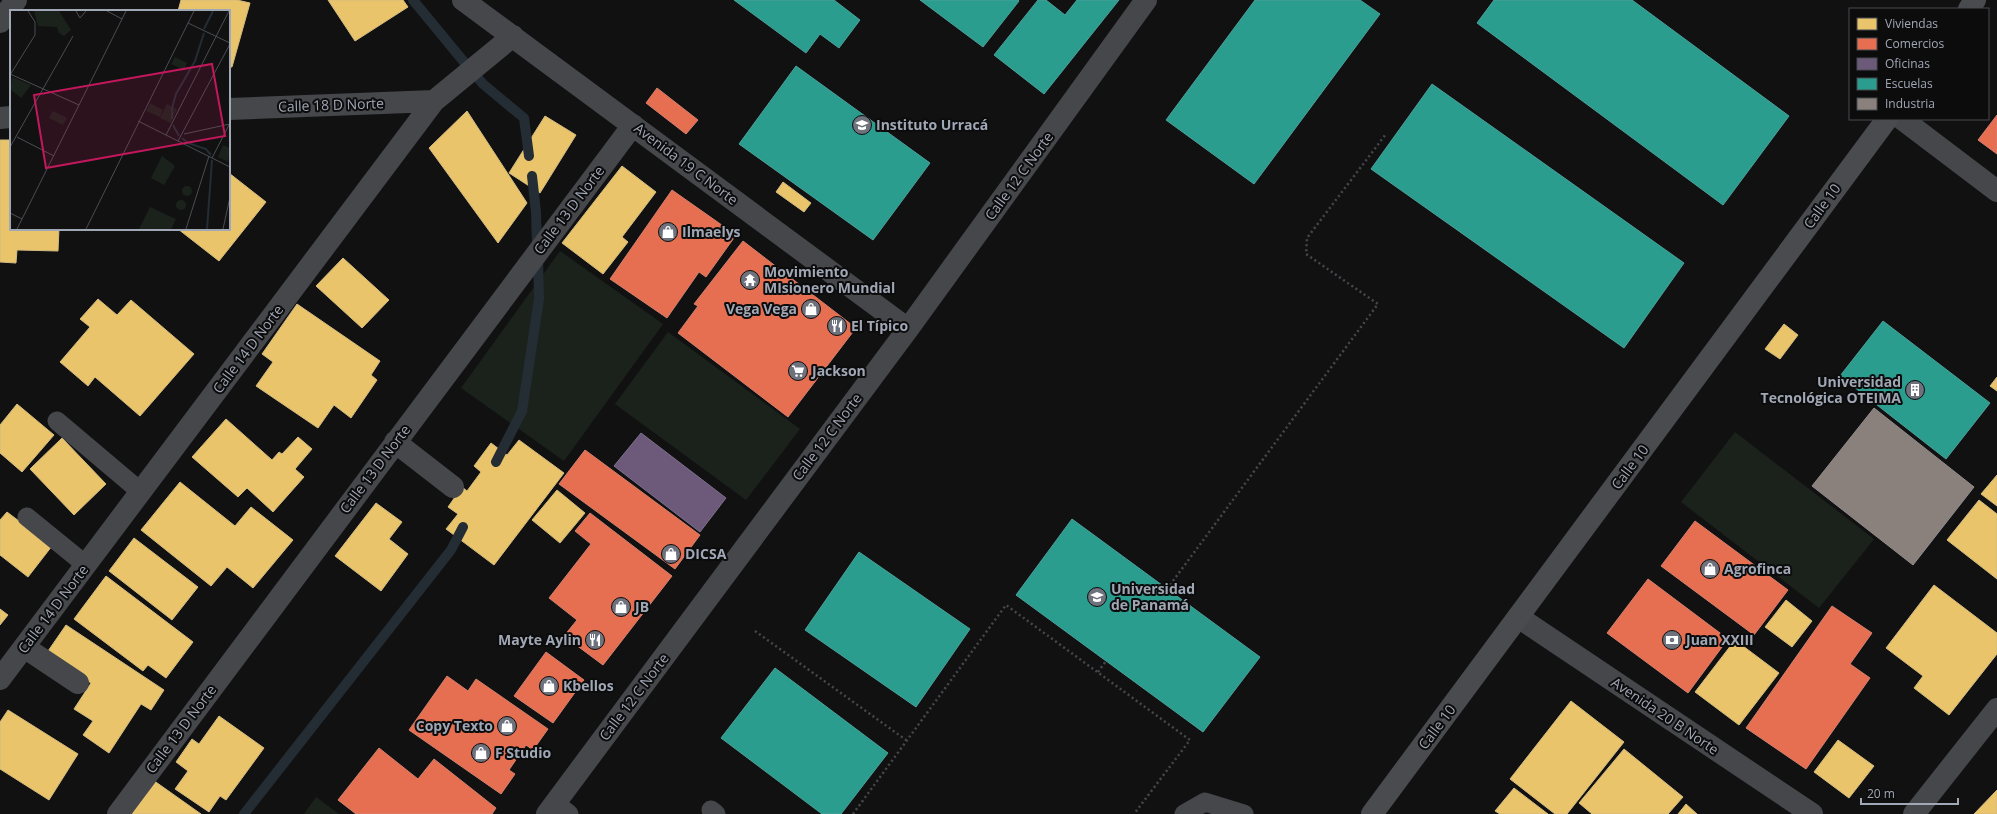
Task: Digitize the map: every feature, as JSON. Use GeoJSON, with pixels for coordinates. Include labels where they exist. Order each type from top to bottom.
{"type":"FeatureCollection","features":[{"type":"Feature","properties":{"kind":"main road"},"geometry":{"type":"LineString","coordinates":[[1970,8],[1976,0]]}},
{"type":"Feature","properties":{"kind":"main road","name":"Calle 10"},"geometry":{"type":"LineString","coordinates":[[1372,814],[1886,120]]}},
{"type":"Feature","properties":{"kind":"street"},"geometry":{"type":"LineString","coordinates":[[0,22],[16,0]]}},
{"type":"Feature","properties":{"kind":"street","name":"Avenida 19 C Norte"},"geometry":{"type":"LineString","coordinates":[[463,0],[908,329]]}},
{"type":"Feature","properties":{"kind":"street","name":"Calle 12 C Norte"},"geometry":{"type":"LineString","coordinates":[[557,810],[1146,0]]}},
{"type":"Feature","properties":{"kind":"street","name":"Calle 14 D Norte"},"geometry":{"type":"LineString","coordinates":[[0,679],[434,101],[513,36]]}},
{"type":"Feature","properties":{"kind":"street","name":"Calle 18 D Norte"},"geometry":{"type":"LineString","coordinates":[[230,109],[434,101]]}},
{"type":"Feature","properties":{"kind":"street"},"geometry":{"type":"LineString","coordinates":[[0,118],[10,117]]}},
{"type":"Feature","properties":{"kind":"street"},"geometry":{"type":"LineString","coordinates":[[1903,120],[1997,191]]}},
{"type":"Feature","properties":{"kind":"street","name":"Calle 13 D Norte"},"geometry":{"type":"LineString","coordinates":[[118,814],[633,125]]}},
{"type":"Feature","properties":{"kind":"street"},"geometry":{"type":"LineString","coordinates":[[395,442],[453,487]]}},
{"type":"Feature","properties":{"kind":"street","name":"Avenida 20 B Norte"},"geometry":{"type":"LineString","coordinates":[[1518,617],[1812,814]]}},
{"type":"Feature","properties":{"kind":"street"},"geometry":{"type":"LineString","coordinates":[[24,647],[78,683]]}},
{"type":"Feature","properties":{"kind":"street"},"geometry":{"type":"LineString","coordinates":[[1914,814],[1997,709]]}},
{"type":"Feature","properties":{"kind":"lane"},"geometry":{"type":"LineString","coordinates":[[57,421],[141,492]]}},
{"type":"Feature","properties":{"kind":"lane"},"geometry":{"type":"LineString","coordinates":[[27,517],[86,565]]}},
{"type":"Feature","properties":{"kind":"lane"},"geometry":{"type":"LineString","coordinates":[[1184,814],[1205,802],[1244,814]]}},
{"type":"Feature","properties":{"kind":"path"},"geometry":{"type":"LineString","coordinates":[[1167,589],[1378,304],[1306,254],[1307,238],[1386,134]]}},
{"type":"Feature","properties":{"kind":"path"},"geometry":{"type":"LineString","coordinates":[[853,814],[1006,606],[1190,740],[1134,814]]}},
{"type":"Feature","properties":{"kind":"path"},"geometry":{"type":"LineString","coordinates":[[755,630],[906,740]]}},
{"type":"Feature","properties":{"kind":"path"},"geometry":{"type":"LineString","coordinates":[[1098,672],[1106,661]]}},
{"type":"Feature","properties":{"kind":"shaded area"},"geometry":{"type":"Polygon","coordinates":[[[560,251],[663,324],[564,461],[461,388],[560,251]]]}},
{"type":"Feature","properties":{"kind":"shaded area"},"geometry":{"type":"Polygon","coordinates":[[[668,332],[800,429],[746,500],[615,404],[668,332]]]}},
{"type":"Feature","properties":{"kind":"shaded area"},"geometry":{"type":"Polygon","coordinates":[[[1735,432],[1874,539],[1819,608],[1681,502],[1735,432]]]}},
{"type":"Feature","properties":{"kind":"shaded area"},"geometry":{"type":"Polygon","coordinates":[[[316,797],[339,814],[304,814],[316,797]]]}},
{"type":"Feature","properties":{"kind":"building: Viviendas"},"geometry":{"type":"Polygon","coordinates":[[[181,0],[237,0],[250,3],[232,67],[230,67],[230,10],[178,10],[181,0]]]}},
{"type":"Feature","properties":{"kind":"building: Viviendas"},"geometry":{"type":"Polygon","coordinates":[[[328,0],[403,0],[408,7],[355,41],[328,0]]]}},
{"type":"Feature","properties":{"kind":"building: Viviendas"},"geometry":{"type":"Polygon","coordinates":[[[467,111],[527,203],[498,243],[429,148],[467,111]]]}},
{"type":"Feature","properties":{"kind":"building: Viviendas"},"geometry":{"type":"Polygon","coordinates":[[[545,116],[576,135],[540,193],[509,173],[545,116]]]}},
{"type":"Feature","properties":{"kind":"building: Viviendas"},"geometry":{"type":"Polygon","coordinates":[[[0,140],[10,140],[10,230],[59,230],[58,251],[17,250],[16,263],[0,262],[0,140]]]}},
{"type":"Feature","properties":{"kind":"building: Viviendas"},"geometry":{"type":"Polygon","coordinates":[[[622,166],[656,192],[622,237],[628,242],[603,274],[562,243],[622,166]]]}},
{"type":"Feature","properties":{"kind":"building: Viviendas"},"geometry":{"type":"Polygon","coordinates":[[[230,174],[266,202],[219,261],[179,230],[230,230],[230,174]]]}},
{"type":"Feature","properties":{"kind":"building: Viviendas"},"geometry":{"type":"Polygon","coordinates":[[[783,182],[811,203],[804,212],[776,192],[783,182]]]}},
{"type":"Feature","properties":{"kind":"building: Viviendas"},"geometry":{"type":"Polygon","coordinates":[[[343,258],[389,300],[362,328],[316,286],[343,258]]]}},
{"type":"Feature","properties":{"kind":"building: Viviendas"},"geometry":{"type":"Polygon","coordinates":[[[98,299],[117,315],[131,300],[194,354],[140,416],[95,377],[88,386],[60,362],[90,327],[80,319],[98,299]]]}},
{"type":"Feature","properties":{"kind":"building: Viviendas"},"geometry":{"type":"Polygon","coordinates":[[[297,304],[380,361],[371,375],[377,380],[351,418],[334,405],[318,428],[256,386],[273,362],[262,354],[297,304]]]}},
{"type":"Feature","properties":{"kind":"building: Viviendas"},"geometry":{"type":"Polygon","coordinates":[[[1784,324],[1798,335],[1780,359],[1765,349],[1784,324]]]}},
{"type":"Feature","properties":{"kind":"building: Viviendas"},"geometry":{"type":"Polygon","coordinates":[[[1997,377],[1997,391],[1990,386],[1997,377]]]}},
{"type":"Feature","properties":{"kind":"building: Viviendas"},"geometry":{"type":"Polygon","coordinates":[[[17,404],[54,435],[22,472],[0,453],[0,425],[17,404]]]}},
{"type":"Feature","properties":{"kind":"building: Viviendas"},"geometry":{"type":"Polygon","coordinates":[[[226,419],[272,460],[279,452],[282,454],[298,437],[312,449],[295,469],[304,477],[273,512],[247,488],[238,497],[192,457],[226,419]]]}},
{"type":"Feature","properties":{"kind":"building: Viviendas"},"geometry":{"type":"Polygon","coordinates":[[[62,438],[106,484],[74,515],[30,469],[62,438]]]}},
{"type":"Feature","properties":{"kind":"building: Viviendas"},"geometry":{"type":"Polygon","coordinates":[[[519,440],[564,473],[494,565],[446,529],[458,514],[448,507],[462,487],[467,491],[481,472],[474,466],[491,443],[507,455],[519,440]]]}},
{"type":"Feature","properties":{"kind":"building: Viviendas"},"geometry":{"type":"Polygon","coordinates":[[[1997,475],[1997,506],[1981,494],[1997,475]]]}},
{"type":"Feature","properties":{"kind":"building: Viviendas"},"geometry":{"type":"Polygon","coordinates":[[[180,482],[235,526],[251,507],[293,540],[253,588],[227,567],[211,586],[141,530],[180,482]]]}},
{"type":"Feature","properties":{"kind":"building: Viviendas"},"geometry":{"type":"Polygon","coordinates":[[[557,490],[585,513],[560,543],[532,520],[557,490]]]}},
{"type":"Feature","properties":{"kind":"building: Viviendas"},"geometry":{"type":"Polygon","coordinates":[[[1979,500],[1997,514],[1997,579],[1947,540],[1979,500]]]}},
{"type":"Feature","properties":{"kind":"building: Viviendas"},"geometry":{"type":"Polygon","coordinates":[[[376,503],[402,522],[389,539],[408,554],[381,591],[335,556],[376,503]]]}},
{"type":"Feature","properties":{"kind":"building: Viviendas"},"geometry":{"type":"Polygon","coordinates":[[[7,512],[52,546],[28,577],[0,555],[0,520],[7,512]]]}},
{"type":"Feature","properties":{"kind":"building: Viviendas"},"geometry":{"type":"Polygon","coordinates":[[[134,538],[198,587],[172,620],[109,571],[134,538]]]}},
{"type":"Feature","properties":{"kind":"building: Viviendas"},"geometry":{"type":"Polygon","coordinates":[[[106,576],[193,642],[166,678],[148,665],[143,671],[74,619],[106,576]]]}},
{"type":"Feature","properties":{"kind":"building: Viviendas"},"geometry":{"type":"Polygon","coordinates":[[[1934,585],[1997,633],[1997,654],[1949,715],[1914,688],[1923,676],[1886,648],[1934,585]]]}},
{"type":"Feature","properties":{"kind":"building: Viviendas"},"geometry":{"type":"Polygon","coordinates":[[[1786,600],[1812,621],[1792,647],[1765,627],[1786,600]]]}},
{"type":"Feature","properties":{"kind":"building: Viviendas"},"geometry":{"type":"Polygon","coordinates":[[[0,609],[8,615],[0,625],[0,609]]]}},
{"type":"Feature","properties":{"kind":"building: Viviendas"},"geometry":{"type":"Polygon","coordinates":[[[66,625],[164,690],[151,710],[141,704],[109,753],[83,735],[93,721],[74,709],[91,683],[46,654],[66,625]]]}},
{"type":"Feature","properties":{"kind":"building: Viviendas"},"geometry":{"type":"Polygon","coordinates":[[[1735,640],[1779,673],[1739,725],[1695,692],[1735,640]]]}},
{"type":"Feature","properties":{"kind":"building: Viviendas"},"geometry":{"type":"Polygon","coordinates":[[[1571,701],[1624,742],[1567,814],[1555,814],[1510,779],[1571,701]]]}},
{"type":"Feature","properties":{"kind":"building: Viviendas"},"geometry":{"type":"Polygon","coordinates":[[[8,710],[78,754],[49,800],[0,769],[0,722],[8,710]]]}},
{"type":"Feature","properties":{"kind":"building: Viviendas"},"geometry":{"type":"Polygon","coordinates":[[[219,716],[264,748],[226,800],[220,796],[209,812],[175,789],[188,771],[176,762],[192,739],[199,744],[219,716]]]}},
{"type":"Feature","properties":{"kind":"building: Viviendas"},"geometry":{"type":"Polygon","coordinates":[[[1838,740],[1874,766],[1849,798],[1814,772],[1838,740]]]}},
{"type":"Feature","properties":{"kind":"building: Viviendas"},"geometry":{"type":"Polygon","coordinates":[[[1624,749],[1683,797],[1668,814],[1592,814],[1579,803],[1624,749]]]}},
{"type":"Feature","properties":{"kind":"building: Viviendas"},"geometry":{"type":"Polygon","coordinates":[[[153,780],[201,814],[129,814],[153,780]]]}},
{"type":"Feature","properties":{"kind":"building: Viviendas"},"geometry":{"type":"Polygon","coordinates":[[[1514,788],[1548,814],[1500,814],[1495,811],[1514,788]]]}},
{"type":"Feature","properties":{"kind":"building: Viviendas"},"geometry":{"type":"Polygon","coordinates":[[[1997,790],[1997,814],[1974,814],[1997,790]]]}},
{"type":"Feature","properties":{"kind":"building: Viviendas"},"geometry":{"type":"Polygon","coordinates":[[[1686,804],[1697,814],[1678,814],[1686,804]]]}},
{"type":"Feature","properties":{"kind":"building: Comercios"},"geometry":{"type":"Polygon","coordinates":[[[657,88],[698,120],[686,134],[646,103],[657,88]]]}},
{"type":"Feature","properties":{"kind":"building: Comercios"},"geometry":{"type":"Polygon","coordinates":[[[1997,115],[1997,154],[1978,140],[1997,115]]]}},
{"type":"Feature","properties":{"kind":"building: Comercios"},"geometry":{"type":"Polygon","coordinates":[[[672,190],[736,235],[706,277],[699,272],[667,318],[610,279],[672,190]]]}},
{"type":"Feature","properties":{"kind":"building: Comercios"},"geometry":{"type":"Polygon","coordinates":[[[743,241],[856,328],[788,417],[678,333],[698,306],[694,304],[743,241]]]}},
{"type":"Feature","properties":{"kind":"building: Comercios"},"geometry":{"type":"Polygon","coordinates":[[[585,450],[700,535],[675,569],[559,484],[585,450]]]}},
{"type":"Feature","properties":{"kind":"building: Comercios"},"geometry":{"type":"Polygon","coordinates":[[[590,513],[672,576],[603,665],[564,636],[577,620],[549,598],[591,544],[575,531],[590,513]]]}},
{"type":"Feature","properties":{"kind":"building: Comercios"},"geometry":{"type":"Polygon","coordinates":[[[1695,521],[1788,590],[1754,635],[1661,566],[1695,521]]]}},
{"type":"Feature","properties":{"kind":"building: Comercios"},"geometry":{"type":"Polygon","coordinates":[[[1648,579],[1728,639],[1688,693],[1607,633],[1648,579]]]}},
{"type":"Feature","properties":{"kind":"building: Comercios"},"geometry":{"type":"Polygon","coordinates":[[[1832,606],[1872,633],[1850,664],[1870,678],[1806,769],[1746,728],[1832,606]]]}},
{"type":"Feature","properties":{"kind":"building: Comercios"},"geometry":{"type":"Polygon","coordinates":[[[546,652],[584,680],[553,723],[514,696],[546,652]]]}},
{"type":"Feature","properties":{"kind":"building: Comercios"},"geometry":{"type":"Polygon","coordinates":[[[447,676],[468,691],[476,679],[548,729],[533,750],[526,745],[509,770],[515,774],[501,794],[409,730],[447,676]]]}},
{"type":"Feature","properties":{"kind":"building: Comercios"},"geometry":{"type":"Polygon","coordinates":[[[379,748],[418,779],[434,759],[496,808],[492,814],[356,814],[338,800],[379,748]]]}},
{"type":"Feature","properties":{"kind":"building: Oficinas"},"geometry":{"type":"Polygon","coordinates":[[[641,433],[726,498],[700,532],[614,466],[641,433]]]}},
{"type":"Feature","properties":{"kind":"building: Escuelas"},"geometry":{"type":"Polygon","coordinates":[[[734,0],[834,0],[860,20],[839,48],[820,34],[806,53],[734,0]]]}},
{"type":"Feature","properties":{"kind":"building: Escuelas"},"geometry":{"type":"Polygon","coordinates":[[[920,0],[1018,0],[1019,1],[983,47],[920,0]]]}},
{"type":"Feature","properties":{"kind":"building: Escuelas"},"geometry":{"type":"Polygon","coordinates":[[[1038,0],[1046,0],[1065,15],[1077,0],[1119,0],[1044,94],[994,55],[1038,0]]]}},
{"type":"Feature","properties":{"kind":"building: Escuelas"},"geometry":{"type":"Polygon","coordinates":[[[1255,0],[1360,0],[1380,14],[1254,184],[1166,120],[1255,0]]]}},
{"type":"Feature","properties":{"kind":"building: Escuelas"},"geometry":{"type":"Polygon","coordinates":[[[1494,0],[1632,0],[1789,116],[1723,205],[1477,23],[1494,0]]]}},
{"type":"Feature","properties":{"kind":"building: Escuelas"},"geometry":{"type":"Polygon","coordinates":[[[796,66],[930,163],[873,240],[739,144],[796,66]]]}},
{"type":"Feature","properties":{"kind":"building: Escuelas"},"geometry":{"type":"Polygon","coordinates":[[[1432,84],[1684,263],[1624,348],[1371,169],[1432,84]]]}},
{"type":"Feature","properties":{"kind":"building: Escuelas","name":"Universidad Tecnológica OTEIMA"},"geometry":{"type":"Polygon","coordinates":[[[1883,321],[1990,403],[1946,459],[1840,376],[1883,321]]]}},
{"type":"Feature","properties":{"kind":"building: Escuelas"},"geometry":{"type":"Polygon","coordinates":[[[1072,519],[1260,657],[1203,732],[1016,595],[1072,519]]]}},
{"type":"Feature","properties":{"kind":"building: Escuelas"},"geometry":{"type":"Polygon","coordinates":[[[859,552],[970,629],[916,707],[805,630],[859,552]]]}},
{"type":"Feature","properties":{"kind":"building: Escuelas"},"geometry":{"type":"Polygon","coordinates":[[[775,668],[888,753],[841,814],[822,814],[721,738],[775,668]]]}},
{"type":"Feature","properties":{"kind":"building: Industria"},"geometry":{"type":"Polygon","coordinates":[[[1874,408],[1974,487],[1913,565],[1812,486],[1874,408]]]}},
{"type":"Feature","properties":{"kind":"waterway"},"geometry":{"type":"LineString","coordinates":[[413,0],[469,68]]}},
{"type":"Feature","properties":{"kind":"waterway"},"geometry":{"type":"LineString","coordinates":[[473,72],[483,84],[524,118],[529,156]]}},
{"type":"Feature","properties":{"kind":"waterway"},"geometry":{"type":"LineString","coordinates":[[532,176],[536,212],[537,248]]}},
{"type":"Feature","properties":{"kind":"waterway"},"geometry":{"type":"LineString","coordinates":[[496,462],[522,411],[539,299],[538,258]]}},
{"type":"Feature","properties":{"kind":"waterway"},"geometry":{"type":"LineString","coordinates":[[244,814],[451,550],[463,527]]}},
{"type":"Feature","properties":{"kind":"place","name":"Instituto Urracá"},"geometry":{"type":"Point","coordinates":[862,125]}},
{"type":"Feature","properties":{"kind":"place","name":"Ilmaelys"},"geometry":{"type":"Point","coordinates":[668,232]}},
{"type":"Feature","properties":{"kind":"place","name":"Movimiento MIsionero Mundial"},"geometry":{"type":"Point","coordinates":[750,280]}},
{"type":"Feature","properties":{"kind":"place","name":"Vega Vega"},"geometry":{"type":"Point","coordinates":[811,309]}},
{"type":"Feature","properties":{"kind":"place","name":"El Típico"},"geometry":{"type":"Point","coordinates":[837,326]}},
{"type":"Feature","properties":{"kind":"place","name":"Jackson"},"geometry":{"type":"Point","coordinates":[798,371]}},
{"type":"Feature","properties":{"kind":"place","name":"Universidad Tecnológica OTEIMA"},"geometry":{"type":"Point","coordinates":[1915,390]}},
{"type":"Feature","properties":{"kind":"place","name":"DICSA"},"geometry":{"type":"Point","coordinates":[671,554]}},
{"type":"Feature","properties":{"kind":"place","name":"Agrofinca"},"geometry":{"type":"Point","coordinates":[1710,569]}},
{"type":"Feature","properties":{"kind":"place","name":"Universidad de Panamá"},"geometry":{"type":"Point","coordinates":[1097,597]}},
{"type":"Feature","properties":{"kind":"place","name":"JB"},"geometry":{"type":"Point","coordinates":[621,607]}},
{"type":"Feature","properties":{"kind":"place","name":"Mayte Aylin"},"geometry":{"type":"Point","coordinates":[595,640]}},
{"type":"Feature","properties":{"kind":"place","name":"Juan XXIII"},"geometry":{"type":"Point","coordinates":[1672,640]}},
{"type":"Feature","properties":{"kind":"place","name":"Kbellos"},"geometry":{"type":"Point","coordinates":[549,686]}},
{"type":"Feature","properties":{"kind":"place","name":"Copy Texto"},"geometry":{"type":"Point","coordinates":[507,726]}},
{"type":"Feature","properties":{"kind":"place","name":"F Studio"},"geometry":{"type":"Point","coordinates":[481,753]}}]}
